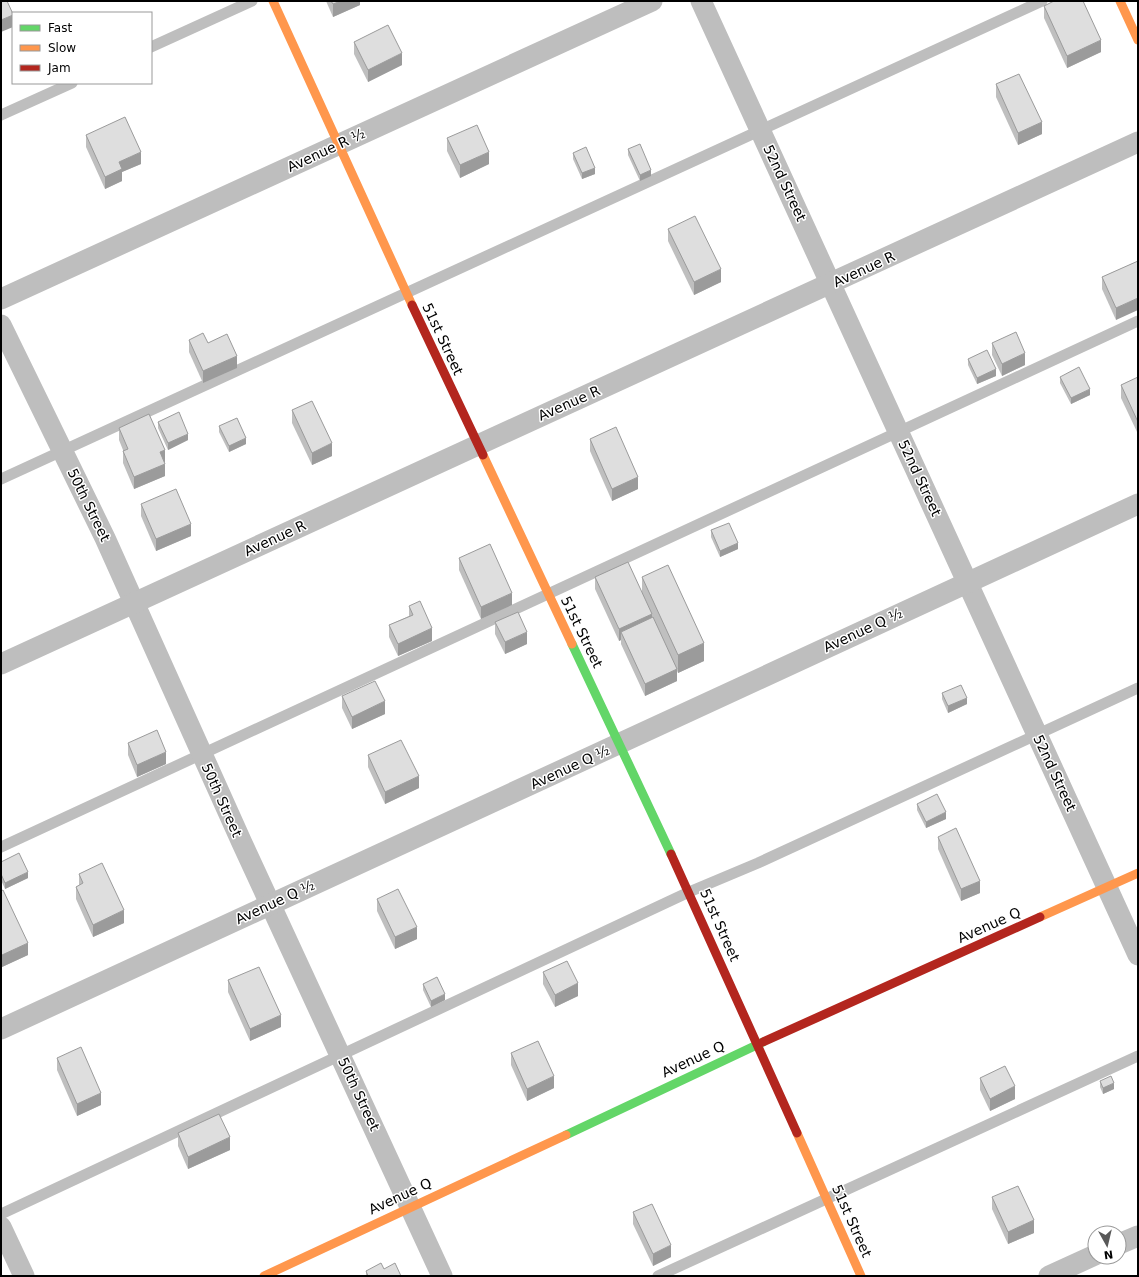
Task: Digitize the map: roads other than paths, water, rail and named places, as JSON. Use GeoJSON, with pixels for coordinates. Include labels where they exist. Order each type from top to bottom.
{"type":"FeatureCollection","features":[{"type":"Feature","properties":{"kind":"street","name":"51st Street"},"geometry":{"type":"LineString","coordinates":[[274,1],[406,293],[689,892],[861,1276]]}},
{"type":"Feature","properties":{"kind":"street","name":"Avenue R ½"},"geometry":{"type":"LineString","coordinates":[[1,299],[652,1]]}},
{"type":"Feature","properties":{"kind":"street","name":"52nd Street"},"geometry":{"type":"LineString","coordinates":[[701,1],[1138,955]]}},
{"type":"Feature","properties":{"kind":"street"},"geometry":{"type":"LineString","coordinates":[[1120,1],[1138,40]]}},
{"type":"Feature","properties":{"kind":"street","name":"Avenue R"},"geometry":{"type":"LineString","coordinates":[[1,664],[1138,142]]}},
{"type":"Feature","properties":{"kind":"street","name":"50th Street"},"geometry":{"type":"LineString","coordinates":[[1,325],[105,538],[270,905],[341,1055],[442,1276]]}},
{"type":"Feature","properties":{"kind":"street","name":"Avenue Q ½"},"geometry":{"type":"LineString","coordinates":[[1,1029],[1138,504]]}},
{"type":"Feature","properties":{"kind":"street","name":"Avenue Q"},"geometry":{"type":"LineString","coordinates":[[264,1276],[757,1044],[1138,873]]}},
{"type":"Feature","properties":{"kind":"street"},"geometry":{"type":"LineString","coordinates":[[1,1227],[24,1276]]}},
{"type":"Feature","properties":{"kind":"street"},"geometry":{"type":"LineString","coordinates":[[1127,1241],[1138,1236]]}},
{"type":"Feature","properties":{"kind":"street"},"geometry":{"type":"LineString","coordinates":[[1049,1276],[1087,1259]]}},
{"type":"Feature","properties":{"kind":"lane"},"geometry":{"type":"LineString","coordinates":[[152,47],[252,1]]}},
{"type":"Feature","properties":{"kind":"lane"},"geometry":{"type":"LineString","coordinates":[[1,479],[1042,1]]}},
{"type":"Feature","properties":{"kind":"lane"},"geometry":{"type":"LineString","coordinates":[[1,115],[70,84]]}},
{"type":"Feature","properties":{"kind":"lane"},"geometry":{"type":"LineString","coordinates":[[1,847],[549,595],[1138,321]]}},
{"type":"Feature","properties":{"kind":"lane"},"geometry":{"type":"LineString","coordinates":[[1,1214],[689,892],[758,863],[1138,688]]}},
{"type":"Feature","properties":{"kind":"lane"},"geometry":{"type":"LineString","coordinates":[[658,1276],[1138,1056]]}}]}
